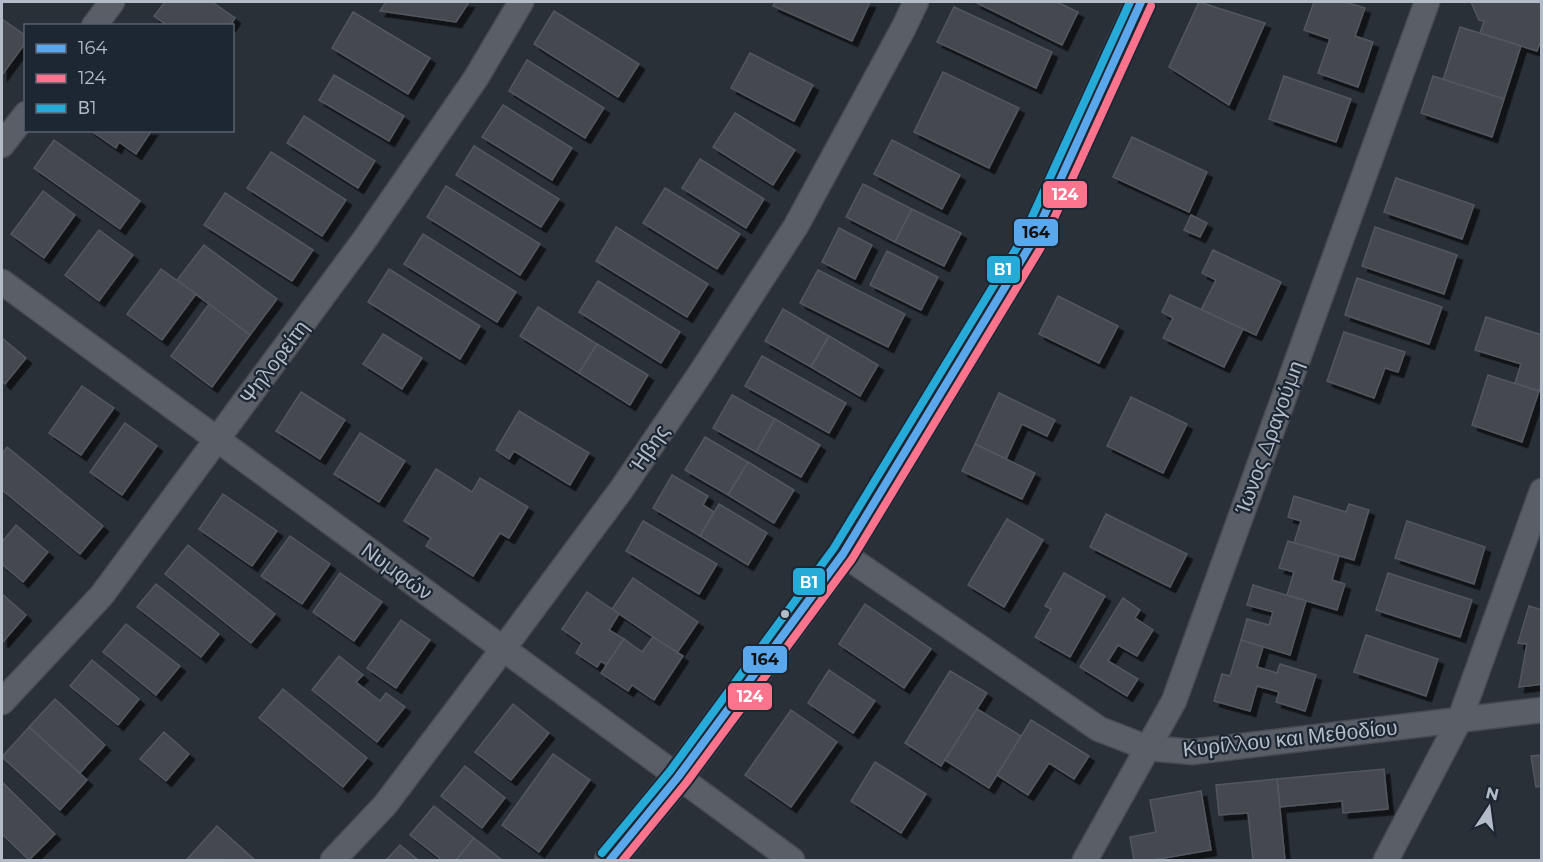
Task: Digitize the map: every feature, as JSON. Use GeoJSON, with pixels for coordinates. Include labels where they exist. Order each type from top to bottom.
{"type":"FeatureCollection","features":[{"type":"Feature","properties":{"kind":"street"},"geometry":{"type":"LineString","coordinates":[[96,24],[112,2]]}},
{"type":"Feature","properties":{"kind":"street","name":"Ψηλορείτη"},"geometry":{"type":"LineString","coordinates":[[2,702],[102,595],[365,239],[476,78],[521,2]]}},
{"type":"Feature","properties":{"kind":"street","name":"Ήβης"},"geometry":{"type":"LineString","coordinates":[[333,861],[385,806],[621,490],[700,374],[796,226],[916,2]]}},
{"type":"Feature","properties":{"kind":"street"},"geometry":{"type":"LineString","coordinates":[[610,861],[678,777],[843,554],[1031,244],[1141,2]]}},
{"type":"Feature","properties":{"kind":"street","name":"Ίωνος Δραγούμη"},"geometry":{"type":"LineString","coordinates":[[1085,861],[1174,701],[1427,2]]}},
{"type":"Feature","properties":{"kind":"street"},"geometry":{"type":"LineString","coordinates":[[2,145],[24,117]]}},
{"type":"Feature","properties":{"kind":"street","name":"Νυμφών"},"geometry":{"type":"LineString","coordinates":[[2,282],[792,861]]}},
{"type":"Feature","properties":{"kind":"street"},"geometry":{"type":"LineString","coordinates":[[1386,861],[1460,719],[1542,490]]}},
{"type":"Feature","properties":{"kind":"street","name":"Κυρίλλου και Μεθοδίου"},"geometry":{"type":"LineString","coordinates":[[843,554],[1099,729],[1148,748],[1192,752],[1542,710]]}},
{"type":"Feature","properties":{"kind":"building"},"geometry":{"type":"Polygon","coordinates":[[[165,2],[212,2],[235,18],[231,24],[165,24],[154,16],[165,2]]]}},
{"type":"Feature","properties":{"kind":"building"},"geometry":{"type":"Polygon","coordinates":[[[386,2],[469,2],[456,22],[380,11],[386,2]]]}},
{"type":"Feature","properties":{"kind":"building"},"geometry":{"type":"Polygon","coordinates":[[[775,2],[870,2],[852,41],[773,6],[775,2]]]}},
{"type":"Feature","properties":{"kind":"building"},"geometry":{"type":"Polygon","coordinates":[[[975,2],[1057,2],[1078,12],[1062,45],[975,2]]]}},
{"type":"Feature","properties":{"kind":"building"},"geometry":{"type":"Polygon","coordinates":[[[1199,2],[1265,23],[1229,105],[1169,67],[1199,2]]]}},
{"type":"Feature","properties":{"kind":"building"},"geometry":{"type":"Polygon","coordinates":[[[1314,2],[1345,2],[1365,8],[1355,36],[1373,42],[1358,87],[1318,73],[1330,39],[1304,30],[1314,2]]]}},
{"type":"Feature","properties":{"kind":"building"},"geometry":{"type":"Polygon","coordinates":[[[1471,2],[1542,2],[1542,37],[1537,51],[1480,33],[1484,21],[1479,20],[1471,2]]]}},
{"type":"Feature","properties":{"kind":"building"},"geometry":{"type":"Polygon","coordinates":[[[954,7],[1052,52],[1036,88],[937,42],[954,7]]]}},
{"type":"Feature","properties":{"kind":"building"},"geometry":{"type":"Polygon","coordinates":[[[554,11],[639,64],[618,97],[534,44],[554,11]]]}},
{"type":"Feature","properties":{"kind":"building"},"geometry":{"type":"Polygon","coordinates":[[[353,12],[430,58],[408,94],[332,48],[353,12]]]}},
{"type":"Feature","properties":{"kind":"building"},"geometry":{"type":"Polygon","coordinates":[[[2,19],[24,35],[24,45],[2,75],[2,19]]]}},
{"type":"Feature","properties":{"kind":"building"},"geometry":{"type":"Polygon","coordinates":[[[1460,27],[1521,46],[1504,99],[1443,80],[1460,27]]]}},
{"type":"Feature","properties":{"kind":"building"},"geometry":{"type":"Polygon","coordinates":[[[750,53],[813,85],[794,121],[731,88],[750,53]]]}},
{"type":"Feature","properties":{"kind":"building"},"geometry":{"type":"Polygon","coordinates":[[[527,60],[604,108],[585,138],[509,91],[527,60]]]}},
{"type":"Feature","properties":{"kind":"building"},"geometry":{"type":"Polygon","coordinates":[[[943,72],[1019,108],[989,168],[914,132],[943,72]]]}},
{"type":"Feature","properties":{"kind":"building"},"geometry":{"type":"Polygon","coordinates":[[[334,75],[404,116],[389,141],[319,100],[334,75]]]}},
{"type":"Feature","properties":{"kind":"building"},"geometry":{"type":"Polygon","coordinates":[[[1284,76],[1351,99],[1336,142],[1269,119],[1284,76]]]}},
{"type":"Feature","properties":{"kind":"building"},"geometry":{"type":"Polygon","coordinates":[[[1433,76],[1504,99],[1492,137],[1421,113],[1433,76]]]}},
{"type":"Feature","properties":{"kind":"building"},"geometry":{"type":"Polygon","coordinates":[[[503,105],[572,148],[552,180],[482,137],[503,105]]]}},
{"type":"Feature","properties":{"kind":"building"},"geometry":{"type":"Polygon","coordinates":[[[735,113],[795,150],[773,185],[713,147],[735,113]]]}},
{"type":"Feature","properties":{"kind":"building"},"geometry":{"type":"Polygon","coordinates":[[[304,116],[375,161],[358,188],[287,143],[304,116]]]}},
{"type":"Feature","properties":{"kind":"building"},"geometry":{"type":"Polygon","coordinates":[[[93,132],[151,132],[136,154],[119,142],[116,148],[93,132]]]}},
{"type":"Feature","properties":{"kind":"building"},"geometry":{"type":"Polygon","coordinates":[[[1132,137],[1207,172],[1189,212],[1113,177],[1132,137]]]}},
{"type":"Feature","properties":{"kind":"building"},"geometry":{"type":"Polygon","coordinates":[[[54,140],[140,201],[120,229],[34,168],[54,140]]]}},
{"type":"Feature","properties":{"kind":"building"},"geometry":{"type":"Polygon","coordinates":[[[892,140],[960,175],[942,209],[874,174],[892,140]]]}},
{"type":"Feature","properties":{"kind":"building"},"geometry":{"type":"Polygon","coordinates":[[[474,146],[559,199],[541,227],[456,175],[474,146]]]}},
{"type":"Feature","properties":{"kind":"building"},"geometry":{"type":"Polygon","coordinates":[[[271,152],[346,200],[322,236],[247,188],[271,152]]]}},
{"type":"Feature","properties":{"kind":"building"},"geometry":{"type":"Polygon","coordinates":[[[700,159],[764,199],[746,228],[682,188],[700,159]]]}},
{"type":"Feature","properties":{"kind":"building"},"geometry":{"type":"Polygon","coordinates":[[[1396,178],[1474,205],[1462,239],[1384,212],[1396,178]]]}},
{"type":"Feature","properties":{"kind":"building"},"geometry":{"type":"Polygon","coordinates":[[[863,184],[912,209],[895,242],[846,217],[863,184]]]}},
{"type":"Feature","properties":{"kind":"building"},"geometry":{"type":"Polygon","coordinates":[[[446,186],[540,244],[520,275],[427,217],[446,186]]]}},
{"type":"Feature","properties":{"kind":"building"},"geometry":{"type":"Polygon","coordinates":[[[665,188],[740,234],[717,269],[643,223],[665,188]]]}},
{"type":"Feature","properties":{"kind":"building"},"geometry":{"type":"Polygon","coordinates":[[[43,191],[75,215],[44,258],[11,234],[43,191]]]}},
{"type":"Feature","properties":{"kind":"building"},"geometry":{"type":"Polygon","coordinates":[[[225,193],[313,250],[292,281],[204,225],[225,193]]]}},
{"type":"Feature","properties":{"kind":"building"},"geometry":{"type":"Polygon","coordinates":[[[912,209],[961,233],[944,266],[895,242],[912,209]]]}},
{"type":"Feature","properties":{"kind":"building"},"geometry":{"type":"Polygon","coordinates":[[[1191,215],[1207,223],[1200,237],[1184,230],[1191,215]]]}},
{"type":"Feature","properties":{"kind":"building"},"geometry":{"type":"Polygon","coordinates":[[[616,227],[708,284],[687,317],[596,261],[616,227]]]}},
{"type":"Feature","properties":{"kind":"building"},"geometry":{"type":"Polygon","coordinates":[[[1375,227],[1457,255],[1444,294],[1362,266],[1375,227]]]}},
{"type":"Feature","properties":{"kind":"building"},"geometry":{"type":"Polygon","coordinates":[[[839,228],[872,245],[855,279],[822,262],[839,228]]]}},
{"type":"Feature","properties":{"kind":"building"},"geometry":{"type":"Polygon","coordinates":[[[99,230],[133,255],[99,301],[65,275],[99,230]]]}},
{"type":"Feature","properties":{"kind":"building"},"geometry":{"type":"Polygon","coordinates":[[[423,234],[516,292],[497,322],[404,264],[423,234]]]}},
{"type":"Feature","properties":{"kind":"building"},"geometry":{"type":"Polygon","coordinates":[[[204,245],[277,299],[250,335],[177,280],[204,245]]]}},
{"type":"Feature","properties":{"kind":"building"},"geometry":{"type":"Polygon","coordinates":[[[1213,250],[1281,282],[1256,335],[1201,310],[1216,280],[1202,273],[1213,250]]]}},
{"type":"Feature","properties":{"kind":"building"},"geometry":{"type":"Polygon","coordinates":[[[887,251],[938,277],[921,310],[870,285],[887,251]]]}},
{"type":"Feature","properties":{"kind":"building"},"geometry":{"type":"Polygon","coordinates":[[[161,269],[196,294],[162,340],[127,314],[161,269]]]}},
{"type":"Feature","properties":{"kind":"building"},"geometry":{"type":"Polygon","coordinates":[[[389,269],[480,326],[460,359],[368,302],[389,269]]]}},
{"type":"Feature","properties":{"kind":"building"},"geometry":{"type":"Polygon","coordinates":[[[818,270],[905,314],[888,347],[800,303],[818,270]]]}},
{"type":"Feature","properties":{"kind":"building"},"geometry":{"type":"Polygon","coordinates":[[[1357,278],[1442,307],[1429,344],[1345,315],[1357,278]]]}},
{"type":"Feature","properties":{"kind":"building"},"geometry":{"type":"Polygon","coordinates":[[[598,281],[680,332],[661,363],[579,312],[598,281]]]}},
{"type":"Feature","properties":{"kind":"building"},"geometry":{"type":"Polygon","coordinates":[[[1170,295],[1243,329],[1224,367],[1163,338],[1173,318],[1162,312],[1170,295]]]}},
{"type":"Feature","properties":{"kind":"building"},"geometry":{"type":"Polygon","coordinates":[[[1058,296],[1118,326],[1099,363],[1039,334],[1058,296]]]}},
{"type":"Feature","properties":{"kind":"building"},"geometry":{"type":"Polygon","coordinates":[[[209,304],[250,335],[212,387],[171,356],[209,304]]]}},
{"type":"Feature","properties":{"kind":"building"},"geometry":{"type":"Polygon","coordinates":[[[538,307],[597,344],[579,373],[520,336],[538,307]]]}},
{"type":"Feature","properties":{"kind":"building"},"geometry":{"type":"Polygon","coordinates":[[[783,309],[829,336],[811,367],[765,341],[783,309]]]}},
{"type":"Feature","properties":{"kind":"building"},"geometry":{"type":"Polygon","coordinates":[[[1486,317],[1542,335],[1542,383],[1539,391],[1515,383],[1521,364],[1475,350],[1486,317]]]}},
{"type":"Feature","properties":{"kind":"building"},"geometry":{"type":"Polygon","coordinates":[[[1344,332],[1405,352],[1398,372],[1385,368],[1374,398],[1327,381],[1344,332]]]}},
{"type":"Feature","properties":{"kind":"building"},"geometry":{"type":"Polygon","coordinates":[[[383,334],[422,358],[402,389],[363,364],[383,334]]]}},
{"type":"Feature","properties":{"kind":"building"},"geometry":{"type":"Polygon","coordinates":[[[829,336],[878,365],[860,396],[811,367],[829,336]]]}},
{"type":"Feature","properties":{"kind":"building"},"geometry":{"type":"Polygon","coordinates":[[[2,338],[26,358],[5,384],[2,381],[2,338]]]}},
{"type":"Feature","properties":{"kind":"building"},"geometry":{"type":"Polygon","coordinates":[[[597,344],[648,375],[630,405],[579,373],[597,344]]]}},
{"type":"Feature","properties":{"kind":"building"},"geometry":{"type":"Polygon","coordinates":[[[762,356],[846,403],[829,433],[745,386],[762,356]]]}},
{"type":"Feature","properties":{"kind":"building"},"geometry":{"type":"Polygon","coordinates":[[[1488,375],[1539,391],[1522,442],[1472,425],[1488,375]]]}},
{"type":"Feature","properties":{"kind":"building"},"geometry":{"type":"Polygon","coordinates":[[[82,386],[114,408],[81,455],[49,433],[82,386]]]}},
{"type":"Feature","properties":{"kind":"building"},"geometry":{"type":"Polygon","coordinates":[[[301,392],[345,420],[320,459],[276,431],[301,392]]]}},
{"type":"Feature","properties":{"kind":"building"},"geometry":{"type":"Polygon","coordinates":[[[999,393],[1055,420],[1047,436],[1022,424],[1006,459],[975,444],[999,393]]]}},
{"type":"Feature","properties":{"kind":"building"},"geometry":{"type":"Polygon","coordinates":[[[732,395],[775,419],[756,452],[713,428],[732,395]]]}},
{"type":"Feature","properties":{"kind":"building"},"geometry":{"type":"Polygon","coordinates":[[[1131,397],[1187,424],[1163,473],[1107,446],[1131,397]]]}},
{"type":"Feature","properties":{"kind":"building"},"geometry":{"type":"Polygon","coordinates":[[[519,411],[589,453],[570,485],[514,451],[509,459],[496,450],[519,411]]]}},
{"type":"Feature","properties":{"kind":"building"},"geometry":{"type":"Polygon","coordinates":[[[775,419],[820,445],[801,477],[756,452],[775,419]]]}},
{"type":"Feature","properties":{"kind":"building"},"geometry":{"type":"Polygon","coordinates":[[[125,423],[157,446],[122,495],[90,472],[125,423]]]}},
{"type":"Feature","properties":{"kind":"building"},"geometry":{"type":"Polygon","coordinates":[[[360,433],[405,461],[379,502],[334,474],[360,433]]]}},
{"type":"Feature","properties":{"kind":"building"},"geometry":{"type":"Polygon","coordinates":[[[705,437],[748,462],[728,495],[685,470],[705,437]]]}},
{"type":"Feature","properties":{"kind":"building"},"geometry":{"type":"Polygon","coordinates":[[[975,444],[1035,473],[1022,499],[962,471],[975,444]]]}},
{"type":"Feature","properties":{"kind":"building"},"geometry":{"type":"Polygon","coordinates":[[[7,447],[103,526],[80,554],[2,490],[2,454],[7,447]]]}},
{"type":"Feature","properties":{"kind":"building"},"geometry":{"type":"Polygon","coordinates":[[[748,462],[794,490],[774,523],[728,495],[748,462]]]}},
{"type":"Feature","properties":{"kind":"building"},"geometry":{"type":"Polygon","coordinates":[[[436,469],[472,492],[480,478],[528,507],[509,538],[500,533],[473,576],[426,546],[431,538],[404,521],[436,469]]]}},
{"type":"Feature","properties":{"kind":"building"},"geometry":{"type":"Polygon","coordinates":[[[672,475],[708,496],[703,505],[714,512],[700,536],[653,508],[672,475]]]}},
{"type":"Feature","properties":{"kind":"building"},"geometry":{"type":"Polygon","coordinates":[[[223,494],[277,531],[252,566],[199,529],[223,494]]]}},
{"type":"Feature","properties":{"kind":"building"},"geometry":{"type":"Polygon","coordinates":[[[1294,496],[1346,512],[1349,504],[1369,510],[1354,560],[1294,543],[1301,521],[1288,517],[1294,496]]]}},
{"type":"Feature","properties":{"kind":"building"},"geometry":{"type":"Polygon","coordinates":[[[719,504],[767,533],[748,565],[700,536],[719,504]]]}},
{"type":"Feature","properties":{"kind":"building"},"geometry":{"type":"Polygon","coordinates":[[[1106,514],[1187,554],[1170,587],[1090,547],[1106,514]]]}},
{"type":"Feature","properties":{"kind":"building"},"geometry":{"type":"Polygon","coordinates":[[[1007,519],[1043,540],[1004,607],[968,585],[1007,519]]]}},
{"type":"Feature","properties":{"kind":"building"},"geometry":{"type":"Polygon","coordinates":[[[643,521],[717,564],[699,594],[626,551],[643,521]]]}},
{"type":"Feature","properties":{"kind":"building"},"geometry":{"type":"Polygon","coordinates":[[[1407,521],[1485,547],[1474,584],[1395,558],[1407,521]]]}},
{"type":"Feature","properties":{"kind":"building"},"geometry":{"type":"Polygon","coordinates":[[[16,525],[48,552],[23,582],[2,564],[2,542],[16,525]]]}},
{"type":"Feature","properties":{"kind":"building"},"geometry":{"type":"Polygon","coordinates":[[[290,536],[330,564],[302,604],[261,576],[290,536]]]}},
{"type":"Feature","properties":{"kind":"building"},"geometry":{"type":"Polygon","coordinates":[[[1288,541],[1339,556],[1332,580],[1345,584],[1337,610],[1287,595],[1294,572],[1279,568],[1288,541]]]}},
{"type":"Feature","properties":{"kind":"building"},"geometry":{"type":"Polygon","coordinates":[[[188,545],[275,614],[251,643],[165,574],[188,545]]]}},
{"type":"Feature","properties":{"kind":"building"},"geometry":{"type":"Polygon","coordinates":[[[340,573],[382,602],[354,641],[313,612],[340,573]]]}},
{"type":"Feature","properties":{"kind":"building"},"geometry":{"type":"Polygon","coordinates":[[[1064,573],[1105,596],[1070,657],[1035,637],[1051,609],[1045,606],[1064,573]]]}},
{"type":"Feature","properties":{"kind":"building"},"geometry":{"type":"Polygon","coordinates":[[[1388,573],[1472,600],[1460,637],[1376,610],[1388,573]]]}},
{"type":"Feature","properties":{"kind":"building"},"geometry":{"type":"Polygon","coordinates":[[[633,578],[698,622],[677,653],[612,609],[633,578]]]}},
{"type":"Feature","properties":{"kind":"building"},"geometry":{"type":"Polygon","coordinates":[[[156,584],[219,634],[201,657],[137,607],[156,584]]]}},
{"type":"Feature","properties":{"kind":"building"},"geometry":{"type":"Polygon","coordinates":[[[1253,585],[1306,601],[1290,655],[1241,640],[1247,619],[1269,625],[1273,612],[1247,605],[1253,585]]]}},
{"type":"Feature","properties":{"kind":"building"},"geometry":{"type":"Polygon","coordinates":[[[587,592],[619,614],[609,630],[624,639],[606,665],[601,661],[597,667],[576,653],[582,643],[562,629],[587,592]]]}},
{"type":"Feature","properties":{"kind":"building"},"geometry":{"type":"Polygon","coordinates":[[[2,594],[26,615],[3,642],[2,641],[2,594]]]}},
{"type":"Feature","properties":{"kind":"building"},"geometry":{"type":"Polygon","coordinates":[[[1123,598],[1140,610],[1135,618],[1153,630],[1137,656],[1118,645],[1108,661],[1138,679],[1127,696],[1080,667],[1123,598]]]}},
{"type":"Feature","properties":{"kind":"building"},"geometry":{"type":"Polygon","coordinates":[[[865,604],[931,649],[904,688],[839,644],[865,604]]]}},
{"type":"Feature","properties":{"kind":"building"},"geometry":{"type":"Polygon","coordinates":[[[1529,606],[1542,610],[1542,684],[1519,687],[1527,644],[1518,643],[1529,606]]]}},
{"type":"Feature","properties":{"kind":"building"},"geometry":{"type":"Polygon","coordinates":[[[401,620],[430,640],[396,688],[367,668],[401,620]]]}},
{"type":"Feature","properties":{"kind":"building"},"geometry":{"type":"Polygon","coordinates":[[[126,624],[180,666],[156,695],[103,652],[126,624]]]}},
{"type":"Feature","properties":{"kind":"building"},"geometry":{"type":"Polygon","coordinates":[[[1366,635],[1438,659],[1426,696],[1354,672],[1366,635]]]}},
{"type":"Feature","properties":{"kind":"building"},"geometry":{"type":"Polygon","coordinates":[[[653,637],[683,656],[654,700],[632,685],[628,691],[601,673],[624,639],[642,652],[653,637]]]}},
{"type":"Feature","properties":{"kind":"building"},"geometry":{"type":"Polygon","coordinates":[[[1241,640],[1263,647],[1257,667],[1277,673],[1280,664],[1316,675],[1305,711],[1276,702],[1279,692],[1257,686],[1250,711],[1214,701],[1222,674],[1230,676],[1241,640]]]}},
{"type":"Feature","properties":{"kind":"building"},"geometry":{"type":"Polygon","coordinates":[[[339,656],[363,675],[356,682],[380,701],[386,693],[405,707],[377,742],[312,690],[339,656]]]}},
{"type":"Feature","properties":{"kind":"building"},"geometry":{"type":"Polygon","coordinates":[[[92,660],[139,699],[118,725],[70,686],[92,660]]]}},
{"type":"Feature","properties":{"kind":"building"},"geometry":{"type":"Polygon","coordinates":[[[829,670],[875,701],[853,733],[808,703],[829,670]]]}},
{"type":"Feature","properties":{"kind":"building"},"geometry":{"type":"Polygon","coordinates":[[[950,671],[987,693],[941,766],[905,743],[950,671]]]}},
{"type":"Feature","properties":{"kind":"building"},"geometry":{"type":"Polygon","coordinates":[[[283,689],[367,758],[343,787],[259,718],[283,689]]]}},
{"type":"Feature","properties":{"kind":"building"},"geometry":{"type":"Polygon","coordinates":[[[55,699],[105,745],[80,773],[29,727],[55,699]]]}},
{"type":"Feature","properties":{"kind":"building"},"geometry":{"type":"Polygon","coordinates":[[[513,704],[549,733],[511,780],[475,752],[513,704]]]}},
{"type":"Feature","properties":{"kind":"building"},"geometry":{"type":"Polygon","coordinates":[[[977,709],[1021,736],[989,788],[945,760],[977,709]]]}},
{"type":"Feature","properties":{"kind":"building"},"geometry":{"type":"Polygon","coordinates":[[[791,710],[837,742],[791,807],[745,775],[791,710]]]}},
{"type":"Feature","properties":{"kind":"building"},"geometry":{"type":"Polygon","coordinates":[[[1031,720],[1089,756],[1074,779],[1049,763],[1028,795],[997,775],[1031,720]]]}},
{"type":"Feature","properties":{"kind":"building"},"geometry":{"type":"Polygon","coordinates":[[[29,727],[87,780],[60,810],[2,757],[29,727]]]}},
{"type":"Feature","properties":{"kind":"building"},"geometry":{"type":"Polygon","coordinates":[[[164,732],[189,754],[166,781],[140,759],[164,732]]]}},
{"type":"Feature","properties":{"kind":"building"},"geometry":{"type":"Polygon","coordinates":[[[553,754],[590,780],[539,852],[502,825],[553,754]]]}},
{"type":"Feature","properties":{"kind":"building"},"geometry":{"type":"Polygon","coordinates":[[[1542,755],[1542,786],[1536,787],[1531,756],[1542,755]]]}},
{"type":"Feature","properties":{"kind":"building"},"geometry":{"type":"Polygon","coordinates":[[[875,762],[926,794],[901,833],[851,801],[875,762]]]}},
{"type":"Feature","properties":{"kind":"building"},"geometry":{"type":"Polygon","coordinates":[[[465,766],[505,798],[482,828],[441,796],[465,766]]]}},
{"type":"Feature","properties":{"kind":"building"},"geometry":{"type":"Polygon","coordinates":[[[1384,769],[1388,809],[1343,813],[1342,801],[1280,807],[1277,779],[1384,769]]]}},
{"type":"Feature","properties":{"kind":"building"},"geometry":{"type":"Polygon","coordinates":[[[1277,779],[1285,860],[1253,860],[1248,813],[1219,815],[1216,785],[1277,779]]]}},
{"type":"Feature","properties":{"kind":"building"},"geometry":{"type":"Polygon","coordinates":[[[2,782],[55,834],[29,860],[2,834],[2,782]]]}},
{"type":"Feature","properties":{"kind":"building"},"geometry":{"type":"Polygon","coordinates":[[[1201,791],[1211,850],[1153,860],[1134,860],[1130,837],[1156,832],[1150,800],[1201,791]]]}},
{"type":"Feature","properties":{"kind":"building"},"geometry":{"type":"Polygon","coordinates":[[[434,806],[474,838],[456,860],[442,860],[410,835],[434,806]]]}},
{"type":"Feature","properties":{"kind":"building"},"geometry":{"type":"Polygon","coordinates":[[[217,826],[255,860],[187,859],[217,826]]]}},
{"type":"Feature","properties":{"kind":"building"},"geometry":{"type":"Polygon","coordinates":[[[474,838],[502,860],[456,860],[474,838]]]}},
{"type":"Feature","properties":{"kind":"building"},"geometry":{"type":"Polygon","coordinates":[[[400,845],[418,860],[386,860],[400,845]]]}},
{"type":"Feature","properties":{"kind":"transit line","name":"Β1"},"geometry":{"type":"LineString","coordinates":[[602,853],[670,771],[834,548],[1022,239],[1130,2]]}},
{"type":"Feature","properties":{"kind":"transit line","name":"164"},"geometry":{"type":"LineString","coordinates":[[610,860],[678,777],[843,554],[1031,244],[1141,2]]}},
{"type":"Feature","properties":{"kind":"transit line","name":"124"},"geometry":{"type":"LineString","coordinates":[[623,860],[686,783],[852,559],[1040,249],[1151,6]]}}]}
